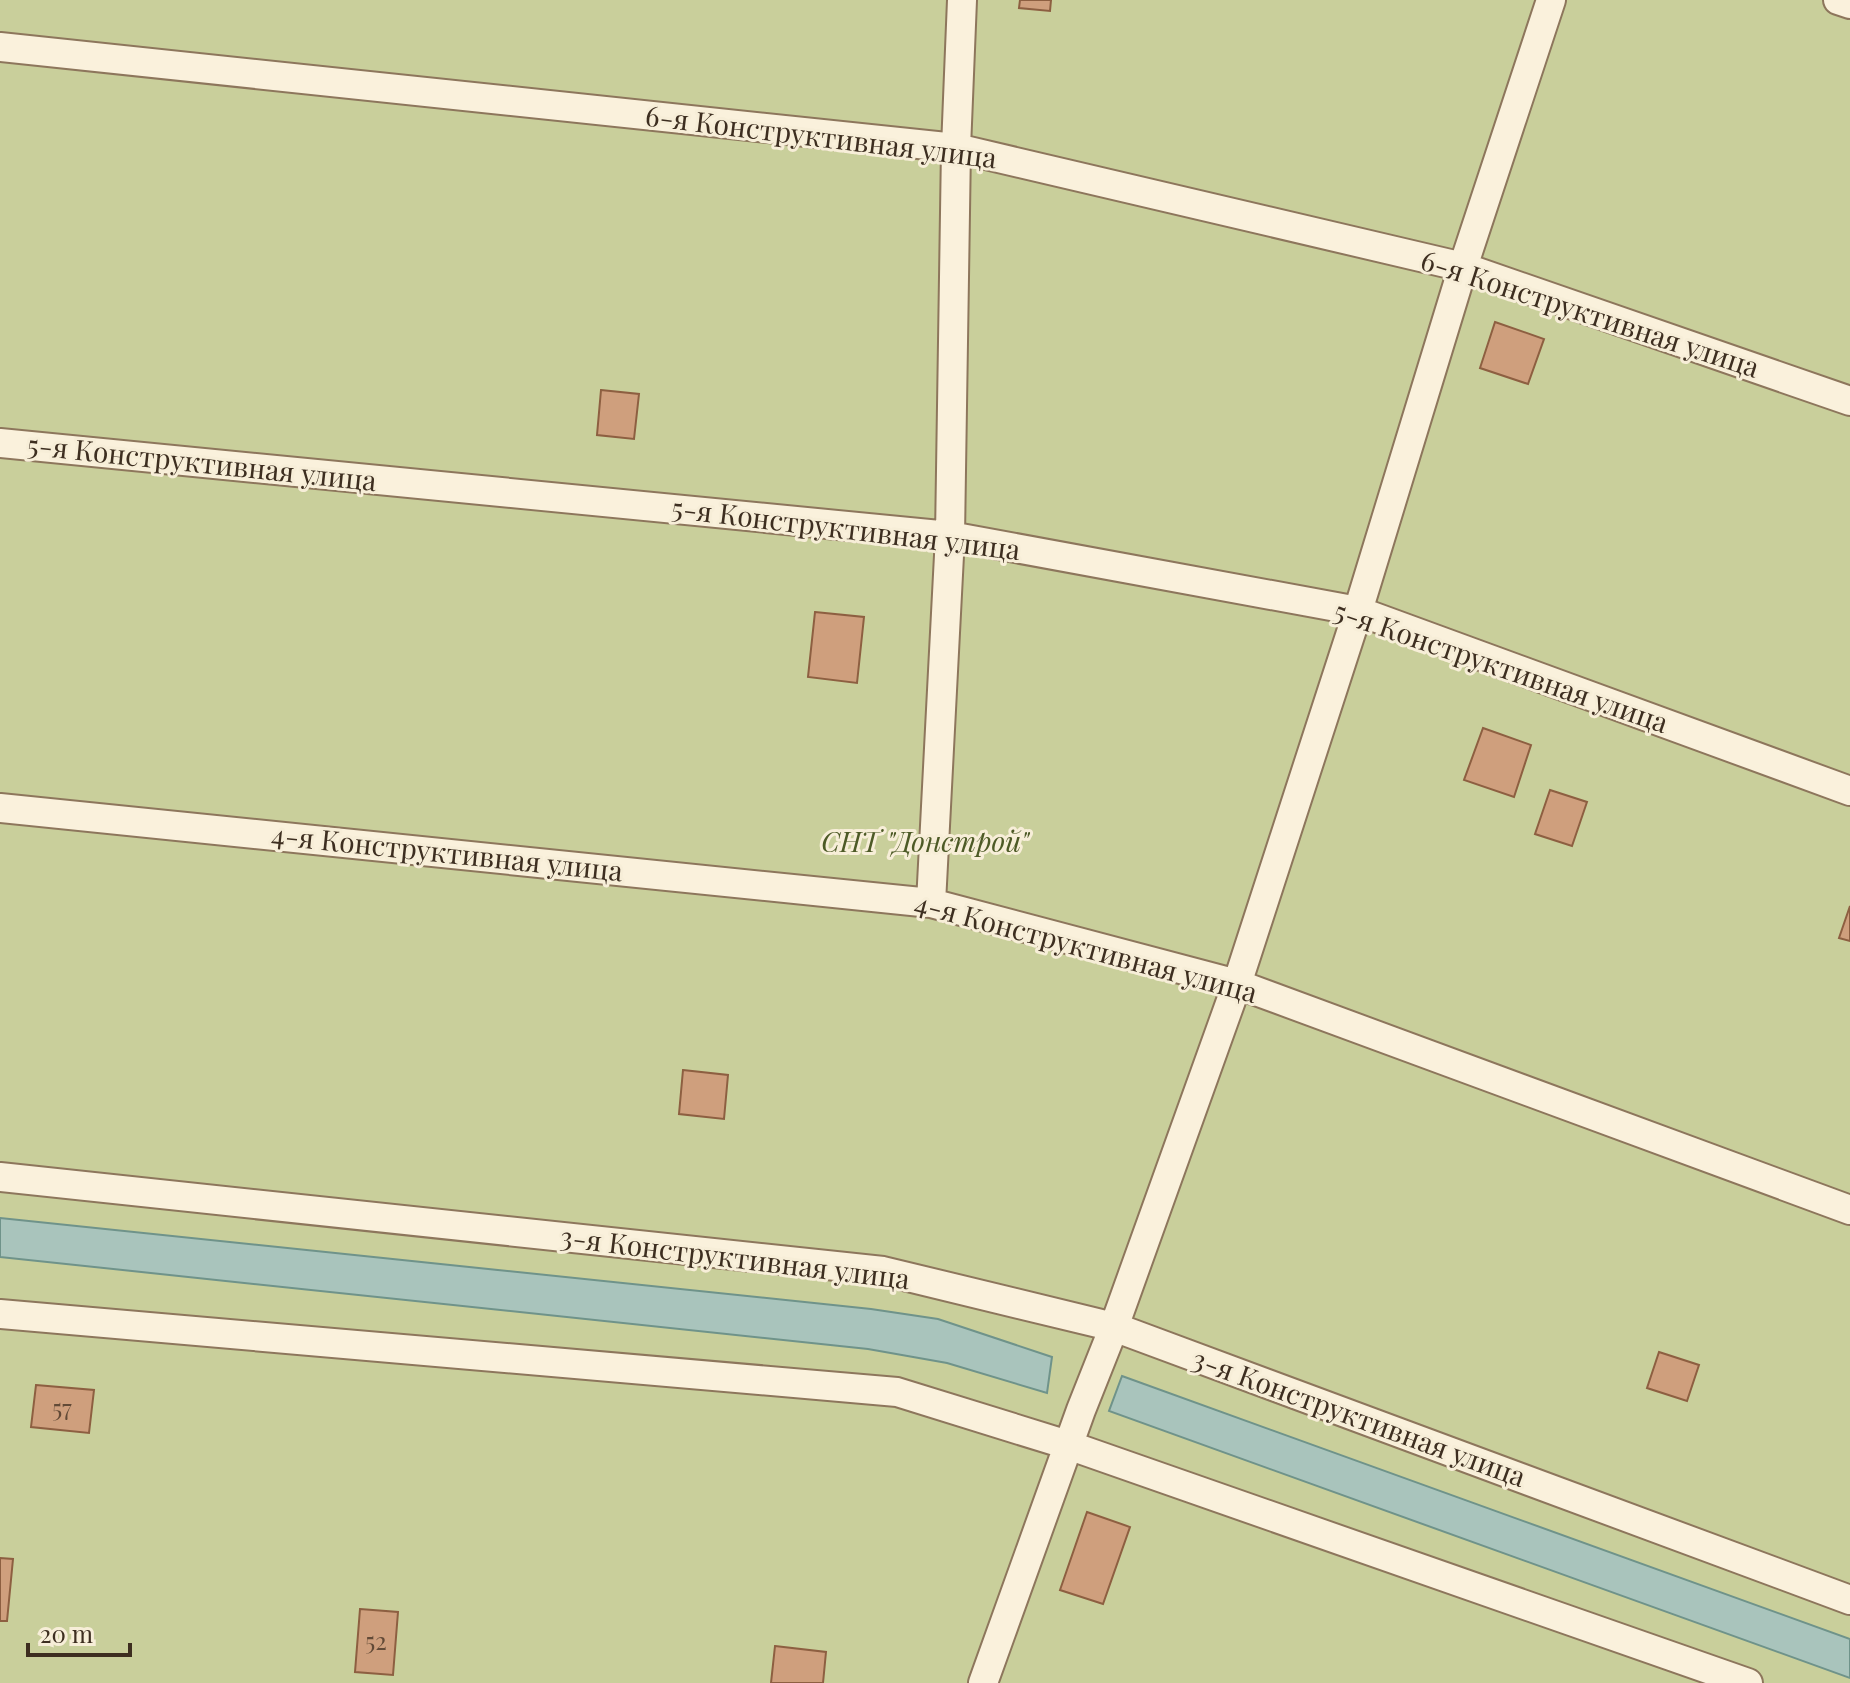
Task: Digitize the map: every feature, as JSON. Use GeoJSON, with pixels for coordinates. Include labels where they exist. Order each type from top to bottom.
{"type":"FeatureCollection","features":[{"type":"Feature","properties":{"kind":"street"},"geometry":{"type":"LineString","coordinates":[[931,903],[950,536],[956,148],[962,0]]}},
{"type":"Feature","properties":{"kind":"street"},"geometry":{"type":"LineString","coordinates":[[983,1683],[1237,984],[1358,611],[1463,267],[1551,0]]}},
{"type":"Feature","properties":{"kind":"street"},"geometry":{"type":"LineString","coordinates":[[1838,0],[1850,4]]}},
{"type":"Feature","properties":{"kind":"street","name":"6-я Конструктивная улица"},"geometry":{"type":"LineString","coordinates":[[0,47],[956,148],[1463,267],[1850,401]]}},
{"type":"Feature","properties":{"kind":"street","name":"5-я Конструктивная улица"},"geometry":{"type":"LineString","coordinates":[[0,443],[950,536],[1358,611],[1850,791]]}},
{"type":"Feature","properties":{"kind":"street","name":"4-я Конструктивная улица"},"geometry":{"type":"LineString","coordinates":[[0,808],[931,903],[1237,984],[1850,1210]]}},
{"type":"Feature","properties":{"kind":"street","name":"3-я Конструктивная улица"},"geometry":{"type":"LineString","coordinates":[[0,1177],[883,1271],[1114,1327],[1850,1600]]}},
{"type":"Feature","properties":{"kind":"street"},"geometry":{"type":"LineString","coordinates":[[0,1314],[897,1392],[1068,1445],[1748,1683]]}},
{"type":"Feature","properties":{"kind":"green space","name":"СНТ \"Донстрой\""},"geometry":{"type":"Polygon","coordinates":[[[0,0],[1850,0],[1850,1683],[0,1683],[0,0]]]}},
{"type":"Feature","properties":{"kind":"water"},"geometry":{"type":"Polygon","coordinates":[[[0,1218],[871,1309],[938,1319],[1052,1357],[1047,1393],[947,1363],[868,1349],[0,1257],[0,1218]]]}},
{"type":"Feature","properties":{"kind":"water"},"geometry":{"type":"Polygon","coordinates":[[[1122,1376],[1850,1639],[1850,1678],[1109,1411],[1122,1376]]]}},
{"type":"Feature","properties":{"kind":"building"},"geometry":{"type":"Polygon","coordinates":[[[1020,0],[1051,0],[1050,11],[1019,8],[1020,0]]]}},
{"type":"Feature","properties":{"kind":"building"},"geometry":{"type":"Polygon","coordinates":[[[1495,322],[1544,339],[1528,384],[1480,368],[1495,322]]]}},
{"type":"Feature","properties":{"kind":"building"},"geometry":{"type":"Polygon","coordinates":[[[601,390],[639,394],[634,439],[597,435],[601,390]]]}},
{"type":"Feature","properties":{"kind":"building"},"geometry":{"type":"Polygon","coordinates":[[[815,612],[864,617],[857,683],[808,677],[815,612]]]}},
{"type":"Feature","properties":{"kind":"building"},"geometry":{"type":"Polygon","coordinates":[[[1483,728],[1531,745],[1514,797],[1464,780],[1483,728]]]}},
{"type":"Feature","properties":{"kind":"building"},"geometry":{"type":"Polygon","coordinates":[[[1550,790],[1587,802],[1572,846],[1535,834],[1550,790]]]}},
{"type":"Feature","properties":{"kind":"building"},"geometry":{"type":"Polygon","coordinates":[[[1850,906],[1850,941],[1839,938],[1850,906]]]}},
{"type":"Feature","properties":{"kind":"building"},"geometry":{"type":"Polygon","coordinates":[[[683,1070],[728,1075],[724,1119],[679,1114],[683,1070]]]}},
{"type":"Feature","properties":{"kind":"building"},"geometry":{"type":"Polygon","coordinates":[[[1659,1352],[1699,1365],[1687,1401],[1647,1388],[1659,1352]]]}},
{"type":"Feature","properties":{"kind":"building"},"geometry":{"type":"Polygon","coordinates":[[[36,1385],[94,1390],[89,1433],[31,1427],[36,1385]]]}},
{"type":"Feature","properties":{"kind":"building"},"geometry":{"type":"Polygon","coordinates":[[[1087,1512],[1130,1527],[1103,1604],[1060,1590],[1087,1512]]]}},
{"type":"Feature","properties":{"kind":"building"},"geometry":{"type":"Polygon","coordinates":[[[0,1558],[13,1559],[7,1621],[0,1621],[0,1558]]]}},
{"type":"Feature","properties":{"kind":"building"},"geometry":{"type":"Polygon","coordinates":[[[360,1609],[398,1612],[393,1675],[355,1672],[360,1609]]]}},
{"type":"Feature","properties":{"kind":"building"},"geometry":{"type":"Polygon","coordinates":[[[775,1646],[826,1652],[823,1683],[771,1683],[775,1646]]]}}]}
